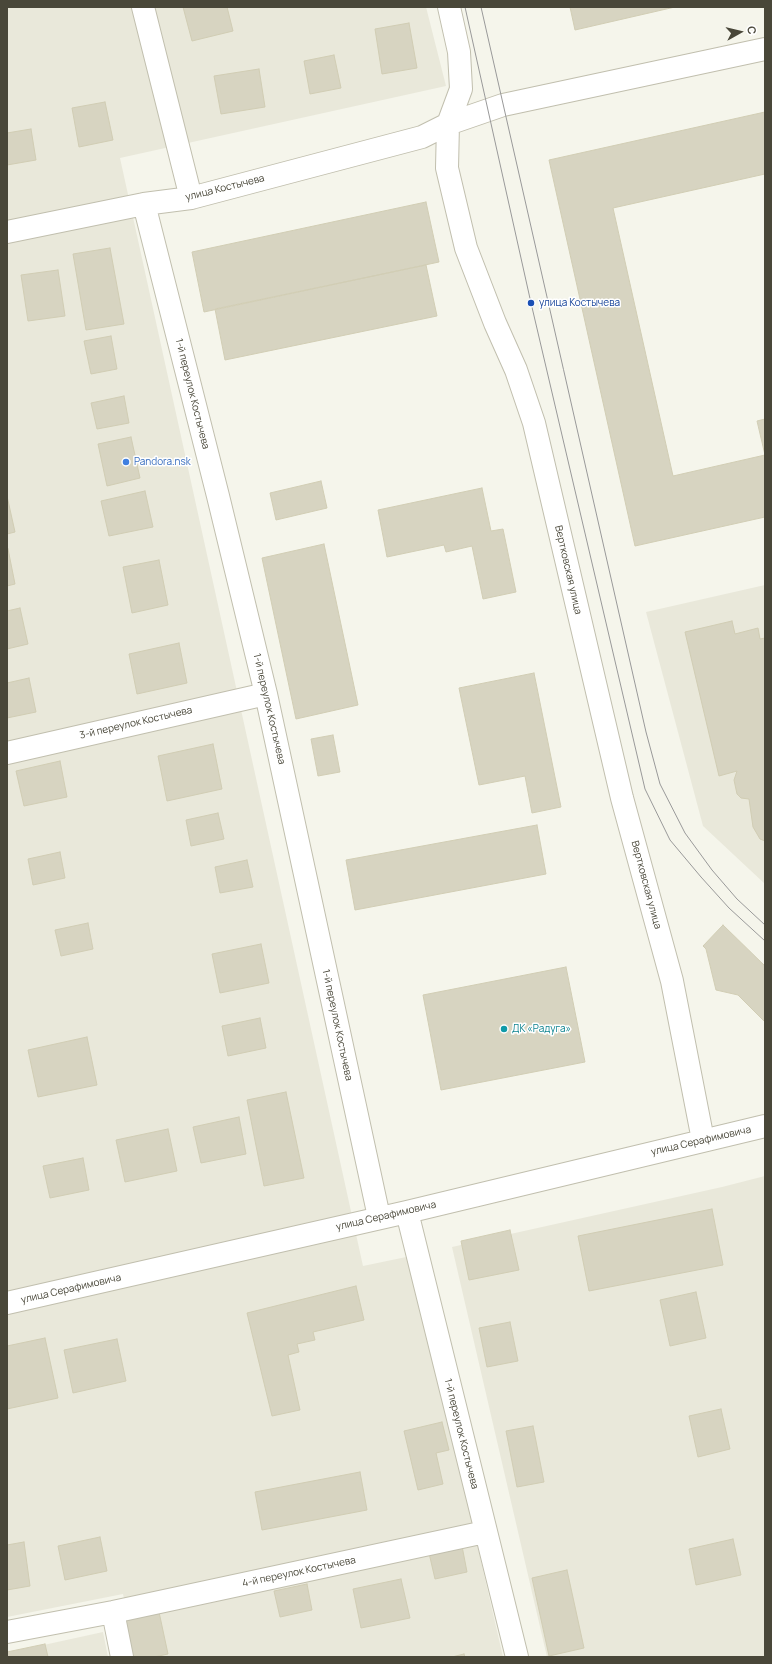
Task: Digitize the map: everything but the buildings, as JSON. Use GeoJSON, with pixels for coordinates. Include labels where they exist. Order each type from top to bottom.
{"type":"FeatureCollection","features":[{"type":"Feature","properties":{"kind":"street"},"geometry":{"type":"LineString","coordinates":[[143,7],[191,198]]}},
{"type":"Feature","properties":{"kind":"street","name":"Вертковская улица"},"geometry":{"type":"LineString","coordinates":[[449,7],[460,52],[461,90],[448,124],[448,168],[466,248],[495,323],[516,370],[534,423],[622,798],[672,981],[703,1140]]}},
{"type":"Feature","properties":{"kind":"street","name":"улица Костычева"},"geometry":{"type":"LineString","coordinates":[[7,232],[144,204],[191,198],[422,137],[448,124],[504,105],[765,48]]}},
{"type":"Feature","properties":{"kind":"street","name":"1-й переулок Костычева"},"geometry":{"type":"LineString","coordinates":[[144,204],[218,496],[266,694],[379,1217]]}},
{"type":"Feature","properties":{"kind":"street","name":"3-й переулок Костычева"},"geometry":{"type":"LineString","coordinates":[[7,753],[266,694]]}},
{"type":"Feature","properties":{"kind":"street","name":"улица Серафимовича"},"geometry":{"type":"LineString","coordinates":[[7,1303],[379,1217],[407,1212],[765,1126]]}},
{"type":"Feature","properties":{"kind":"street","name":"1-й переулок Костычева"},"geometry":{"type":"LineString","coordinates":[[407,1212],[517,1657]]}},
{"type":"Feature","properties":{"kind":"street","name":"4-й переулок Костычева"},"geometry":{"type":"LineString","coordinates":[[7,1632],[113,1612],[485,1532]]}},
{"type":"Feature","properties":{"kind":"street"},"geometry":{"type":"LineString","coordinates":[[113,1612],[122,1657]]}},
{"type":"Feature","properties":{"kind":"shaded area"},"geometry":{"type":"Polygon","coordinates":[[[7,7],[426,7],[446,86],[120,158],[363,1266],[411,1256],[503,1657],[137,1657],[123,1594],[7,1617],[7,7]]]}},
{"type":"Feature","properties":{"kind":"shaded area"},"geometry":{"type":"Polygon","coordinates":[[[765,585],[765,884],[703,826],[646,612],[765,585]]]}},
{"type":"Feature","properties":{"kind":"shaded area"},"geometry":{"type":"Polygon","coordinates":[[[765,1176],[765,1657],[547,1657],[452,1247],[722,1187],[765,1176]]]}},
{"type":"Feature","properties":{"kind":"shaded area"},"geometry":{"type":"Polygon","coordinates":[[[103,1632],[108,1657],[7,1657],[7,1653],[103,1632]]]}},
{"type":"Feature","properties":{"kind":"tram line"},"geometry":{"type":"LineString","coordinates":[[465,7],[531,303],[645,789],[670,840],[729,908],[765,941]]}},
{"type":"Feature","properties":{"kind":"tram line"},"geometry":{"type":"LineString","coordinates":[[481,7],[646,732],[660,784],[685,833],[712,870],[737,899],[765,925]]}},
{"type":"Feature","properties":{"kind":"place","name":"улица Костычева"},"geometry":{"type":"Point","coordinates":[531,303]}},
{"type":"Feature","properties":{"kind":"place","name":"Pandora.nsk"},"geometry":{"type":"Point","coordinates":[126,462]}},
{"type":"Feature","properties":{"kind":"place","name":"ДК «Радуга»"},"geometry":{"type":"Point","coordinates":[504,1029]}}]}
